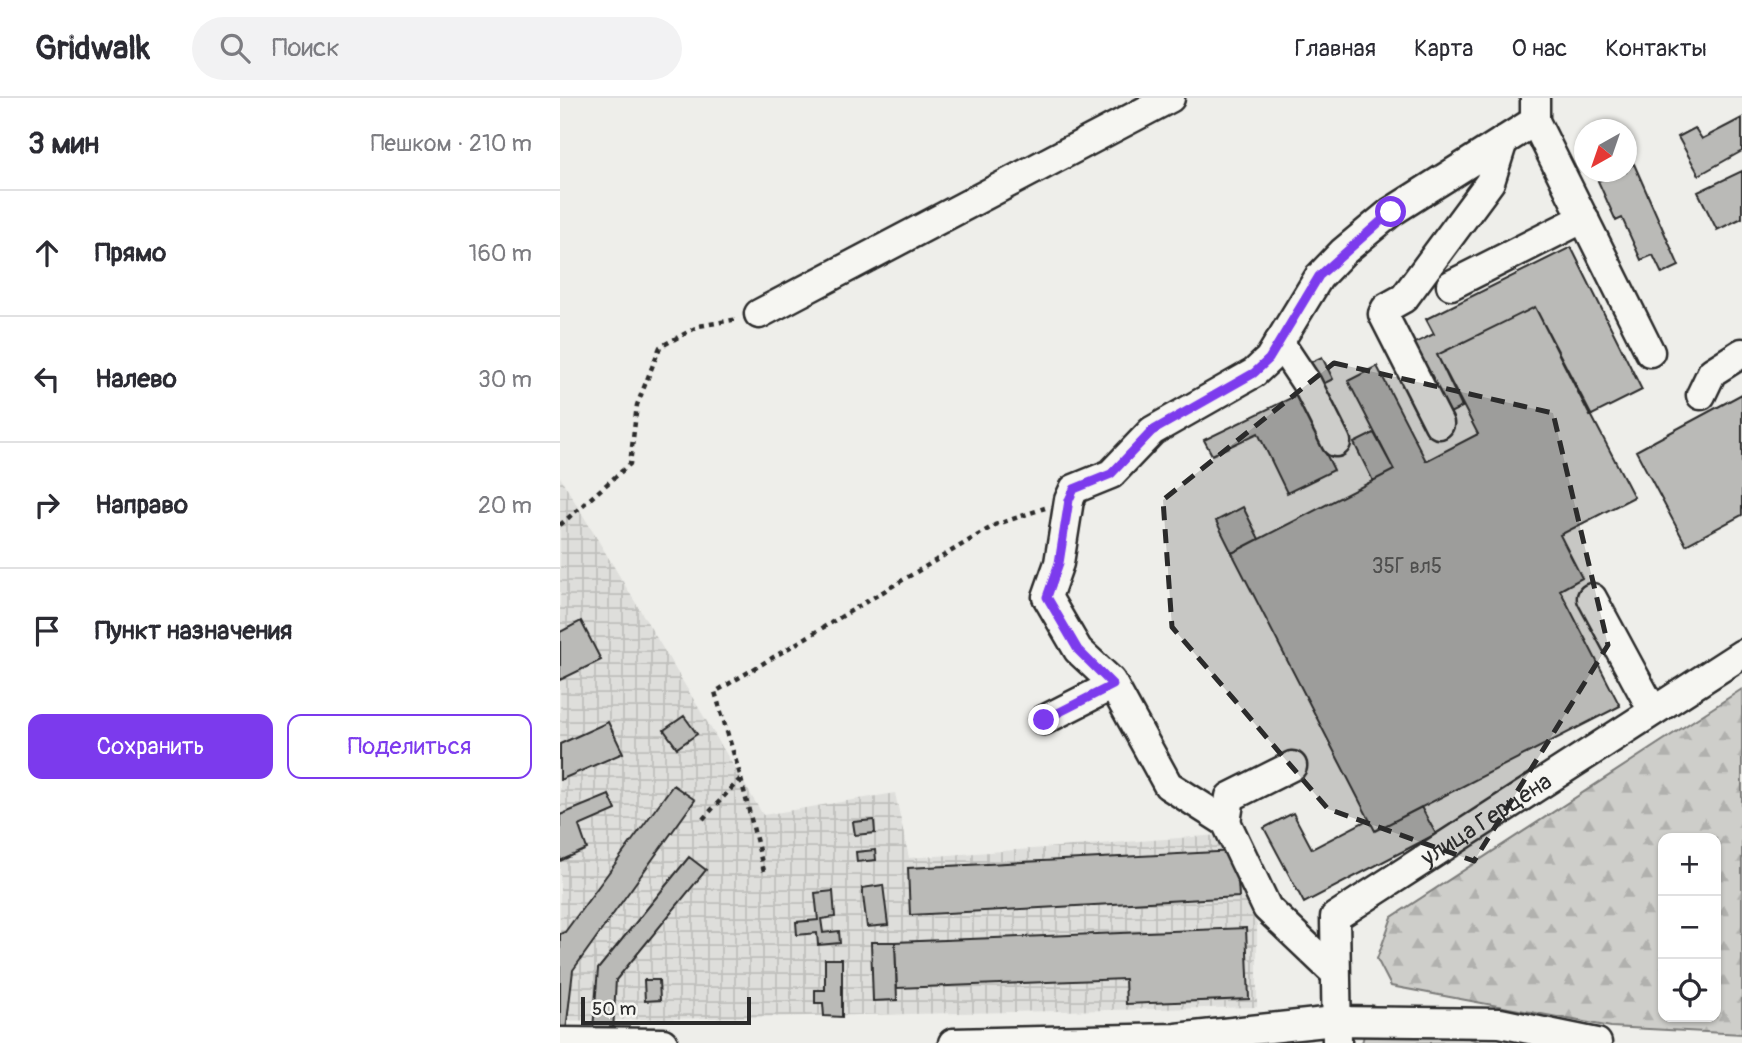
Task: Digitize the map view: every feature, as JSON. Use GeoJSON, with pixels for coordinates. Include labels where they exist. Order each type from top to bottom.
{"type":"FeatureCollection","features":[{"type":"Feature","properties":{"kind":"street"},"geometry":{"type":"LineString","coordinates":[[759,314],[1170,98]]}},
{"type":"Feature","properties":{"kind":"street"},"geometry":{"type":"LineString","coordinates":[[1335,973],[1267,908],[1226,822],[1168,785],[1113,685],[1078,650],[1047,597],[1059,563],[1069,500],[1074,489],[1085,482],[1111,474],[1152,431],[1254,373],[1269,359],[1319,276],[1343,252],[1391,212],[1503,141],[1535,110],[1650,352]]}},
{"type":"Feature","properties":{"kind":"street"},"geometry":{"type":"LineString","coordinates":[[1439,424],[1382,314],[1386,308],[1404,298],[1490,182],[1503,141]]}},
{"type":"Feature","properties":{"kind":"street"},"geometry":{"type":"LineString","coordinates":[[1451,285],[1584,218]]}},
{"type":"Feature","properties":{"kind":"street"},"geometry":{"type":"LineString","coordinates":[[1279,342],[1307,384],[1336,442]]}},
{"type":"Feature","properties":{"kind":"street"},"geometry":{"type":"LineString","coordinates":[[1701,395],[1712,372],[1742,353]]}},
{"type":"Feature","properties":{"kind":"street"},"geometry":{"type":"LineString","coordinates":[[1592,598],[1653,711]]}},
{"type":"Feature","properties":{"kind":"street","name":"улица Герцена"},"geometry":{"type":"LineString","coordinates":[[1336,1032],[1335,917],[1742,654]]}},
{"type":"Feature","properties":{"kind":"street"},"geometry":{"type":"LineString","coordinates":[[1044,720],[1113,685]]}},
{"type":"Feature","properties":{"kind":"street"},"geometry":{"type":"LineString","coordinates":[[1226,822],[1230,797],[1292,766]]}},
{"type":"Feature","properties":{"kind":"street"},"geometry":{"type":"LineString","coordinates":[[953,1043],[1176,1038],[1500,1023],[1597,1043]]}},
{"type":"Feature","properties":{"kind":"street"},"geometry":{"type":"LineString","coordinates":[[560,1042],[663,1043]]}},
{"type":"Feature","properties":{"kind":"path"},"geometry":{"type":"LineString","coordinates":[[560,525],[630,464],[638,405],[660,347],[699,326],[759,314]]}},
{"type":"Feature","properties":{"kind":"path"},"geometry":{"type":"LineString","coordinates":[[765,875],[741,778],[715,692],[995,525],[1069,500]]}},
{"type":"Feature","properties":{"kind":"path"},"geometry":{"type":"LineString","coordinates":[[703,819],[741,778]]}},
{"type":"Feature","properties":{"kind":"highlighted area"},"geometry":{"type":"Polygon","coordinates":[[[1334,363],[1553,413],[1608,645],[1474,861],[1328,809],[1172,627],[1163,500],[1334,363]]]}},
{"type":"Feature","properties":{"kind":"shaded area"},"geometry":{"type":"Polygon","coordinates":[[[560,477],[763,815],[895,793],[909,858],[1219,835],[1257,925],[1257,1007],[560,1021],[560,477]]]}},
{"type":"Feature","properties":{"kind":"green space"},"geometry":{"type":"Polygon","coordinates":[[[1742,689],[1742,1034],[1611,1027],[1391,986],[1377,959],[1392,917],[1742,689]]]}},
{"type":"Feature","properties":{"kind":"green space"},"geometry":{"type":"Polygon","coordinates":[[[1372,1005],[1483,1043],[1362,1043],[1372,1005]]]}},
{"type":"Feature","properties":{"kind":"building"},"geometry":{"type":"Polygon","coordinates":[[[1742,118],[1742,151],[1699,175],[1678,137],[1695,128],[1702,139],[1742,118]]]}},
{"type":"Feature","properties":{"kind":"building"},"geometry":{"type":"Polygon","coordinates":[[[1637,171],[1679,266],[1662,274],[1653,255],[1641,260],[1622,218],[1616,221],[1598,182],[1637,182],[1637,171]]]}},
{"type":"Feature","properties":{"kind":"building"},"geometry":{"type":"Polygon","coordinates":[[[1742,171],[1742,218],[1717,230],[1698,192],[1742,171]]]}},
{"type":"Feature","properties":{"kind":"building"},"geometry":{"type":"Polygon","coordinates":[[[1571,247],[1642,390],[1590,416],[1535,307],[1437,355],[1462,407],[1446,415],[1411,345],[1434,334],[1426,319],[1571,247]]]}},
{"type":"Feature","properties":{"kind":"building"},"geometry":{"type":"Polygon","coordinates":[[[1535,307],[1634,497],[1560,535],[1582,578],[1560,590],[1620,706],[1375,831],[1232,553],[1394,470],[1348,381],[1377,366],[1426,461],[1478,434],[1437,355],[1535,307]]]}},
{"type":"Feature","properties":{"kind":"building"},"geometry":{"type":"Polygon","coordinates":[[[1322,357],[1333,379],[1323,384],[1311,362],[1322,357]]]}},
{"type":"Feature","properties":{"kind":"building"},"geometry":{"type":"Polygon","coordinates":[[[1742,394],[1742,515],[1686,545],[1636,451],[1742,394]]]}},
{"type":"Feature","properties":{"kind":"building"},"geometry":{"type":"Polygon","coordinates":[[[1297,395],[1334,470],[1287,493],[1258,433],[1212,455],[1204,440],[1297,395]]]}},
{"type":"Feature","properties":{"kind":"building"},"geometry":{"type":"Polygon","coordinates":[[[1374,433],[1394,470],[1373,481],[1354,443],[1374,433]]]}},
{"type":"Feature","properties":{"kind":"building"},"geometry":{"type":"Polygon","coordinates":[[[1243,507],[1259,539],[1232,553],[1216,521],[1243,507]]]}},
{"type":"Feature","properties":{"kind":"building"},"geometry":{"type":"Polygon","coordinates":[[[581,621],[601,660],[560,680],[560,632],[581,621]]]}},
{"type":"Feature","properties":{"kind":"building"},"geometry":{"type":"Polygon","coordinates":[[[684,716],[697,734],[677,748],[664,730],[684,716]]]}},
{"type":"Feature","properties":{"kind":"building"},"geometry":{"type":"Polygon","coordinates":[[[608,722],[623,753],[560,780],[560,744],[608,722]]]}},
{"type":"Feature","properties":{"kind":"building"},"geometry":{"type":"Polygon","coordinates":[[[673,785],[695,800],[573,970],[566,1031],[560,1031],[560,934],[565,932],[673,785]]]}},
{"type":"Feature","properties":{"kind":"building"},"geometry":{"type":"Polygon","coordinates":[[[609,795],[616,810],[579,826],[587,849],[560,861],[560,815],[609,795]]]}},
{"type":"Feature","properties":{"kind":"building"},"geometry":{"type":"Polygon","coordinates":[[[1421,807],[1436,834],[1304,903],[1264,828],[1293,813],[1312,849],[1369,819],[1375,831],[1421,807]]]}},
{"type":"Feature","properties":{"kind":"building"},"geometry":{"type":"Polygon","coordinates":[[[874,820],[875,833],[855,835],[853,822],[874,820]]]}},
{"type":"Feature","properties":{"kind":"building"},"geometry":{"type":"Polygon","coordinates":[[[875,850],[876,860],[857,862],[856,852],[875,850]]]}},
{"type":"Feature","properties":{"kind":"building"},"geometry":{"type":"Polygon","coordinates":[[[1236,851],[1239,897],[910,915],[908,868],[1236,851]]]}},
{"type":"Feature","properties":{"kind":"building"},"geometry":{"type":"Polygon","coordinates":[[[689,857],[706,870],[616,980],[613,1031],[593,1029],[598,969],[689,857]]]}},
{"type":"Feature","properties":{"kind":"building"},"geometry":{"type":"Polygon","coordinates":[[[883,885],[888,925],[867,927],[862,888],[883,885]]]}},
{"type":"Feature","properties":{"kind":"building"},"geometry":{"type":"Polygon","coordinates":[[[833,891],[835,917],[821,919],[823,933],[839,931],[840,943],[818,945],[817,933],[797,935],[796,922],[818,920],[815,893],[833,891]]]}},
{"type":"Feature","properties":{"kind":"building"},"geometry":{"type":"Polygon","coordinates":[[[1246,928],[1249,999],[1126,1004],[1125,979],[897,988],[895,942],[1246,928]]]}},
{"type":"Feature","properties":{"kind":"building"},"geometry":{"type":"Polygon","coordinates":[[[871,942],[895,942],[897,1000],[873,1001],[871,942]]]}},
{"type":"Feature","properties":{"kind":"building"},"geometry":{"type":"Polygon","coordinates":[[[825,959],[842,959],[842,1017],[824,1016],[823,1003],[815,1003],[815,990],[825,990],[825,959]]]}},
{"type":"Feature","properties":{"kind":"building"},"geometry":{"type":"Polygon","coordinates":[[[644,980],[659,980],[660,1000],[645,1001],[644,980]]]}},
{"type":"Feature","properties":{"kind":"route"},"geometry":{"type":"LineString","coordinates":[[1044,720],[1113,685],[1078,650],[1047,597],[1059,563],[1069,500],[1074,489],[1085,482],[1111,474],[1152,431],[1254,373],[1269,359],[1319,276],[1391,212]]}}]}
